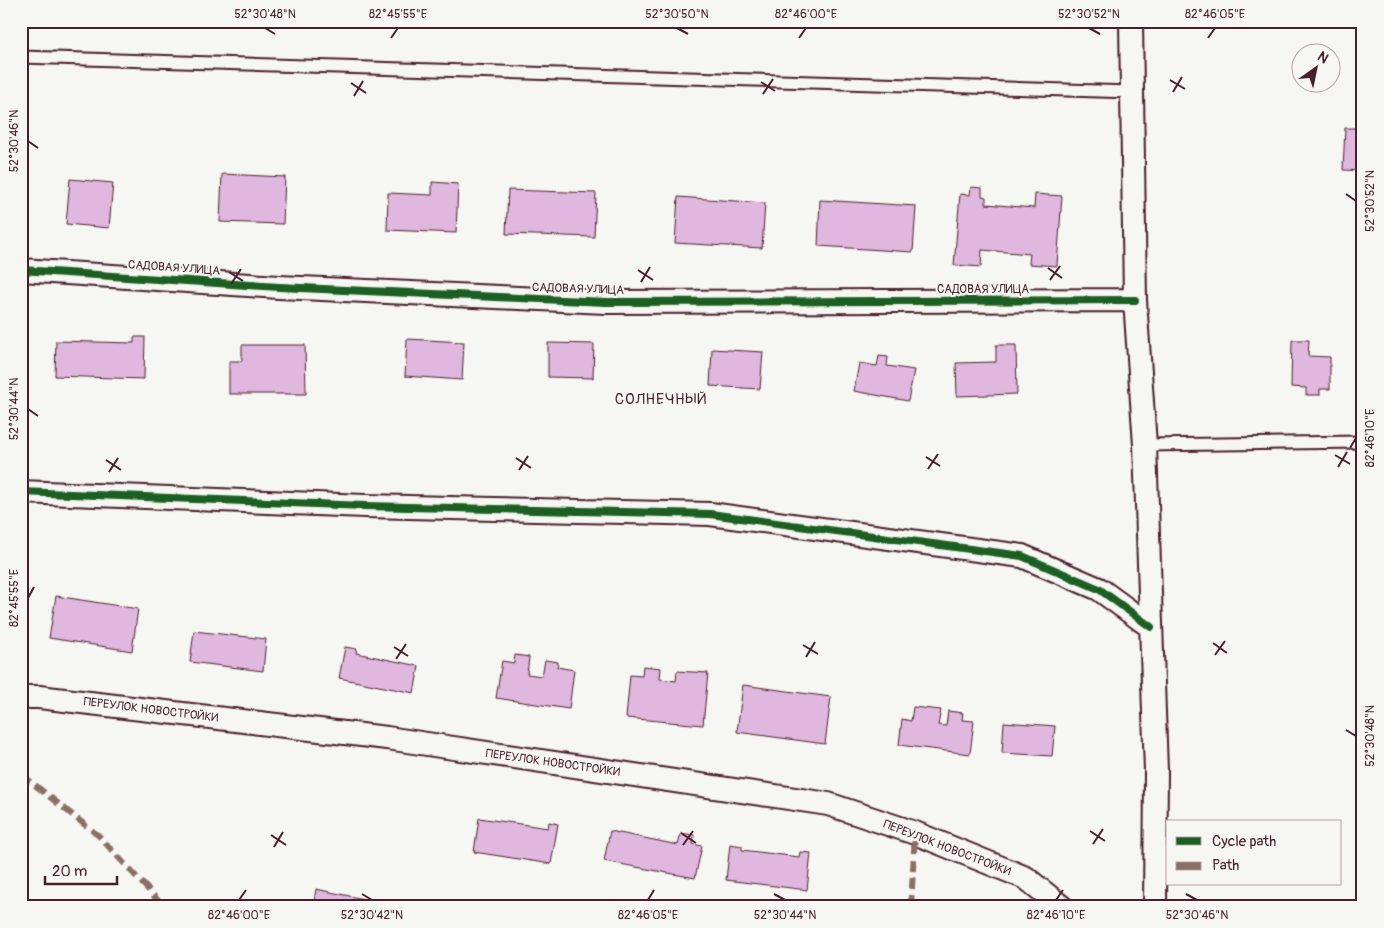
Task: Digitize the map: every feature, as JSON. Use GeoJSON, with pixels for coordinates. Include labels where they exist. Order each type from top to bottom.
{"type":"FeatureCollection","features":[{"type":"Feature","properties":{"kind":"street"},"geometry":{"type":"LineString","coordinates":[[1131,21],[1135,300],[1145,445],[1156,771],[1155,907]]}},
{"type":"Feature","properties":{"kind":"street","name":"САДОВАЯ УЛИЦА"},"geometry":{"type":"LineString","coordinates":[[21,270],[279,287],[606,302],[1135,300]]}},
{"type":"Feature","properties":{"kind":"street"},"geometry":{"type":"LineString","coordinates":[[21,492],[365,506],[710,514],[1022,556],[1099,589],[1151,627]]}},
{"type":"Feature","properties":{"kind":"street","name":"ПЕРЕУЛОК НОВОСТРОЙКИ"},"geometry":{"type":"LineString","coordinates":[[21,697],[39,697],[387,738],[828,804],[915,833],[1026,878],[1062,907]]}},
{"type":"Feature","properties":{"kind":"lane"},"geometry":{"type":"LineString","coordinates":[[21,57],[1131,92]]}},
{"type":"Feature","properties":{"kind":"lane"},"geometry":{"type":"LineString","coordinates":[[1145,445],[1363,442]]}},
{"type":"Feature","properties":{"kind":"building"},"geometry":{"type":"Polygon","coordinates":[[[1345,128],[1363,128],[1363,171],[1343,170],[1345,128]]]}},
{"type":"Feature","properties":{"kind":"building"},"geometry":{"type":"Polygon","coordinates":[[[222,174],[285,177],[283,224],[220,222],[222,174]]]}},
{"type":"Feature","properties":{"kind":"building"},"geometry":{"type":"Polygon","coordinates":[[[70,179],[113,183],[109,228],[66,224],[70,179]]]}},
{"type":"Feature","properties":{"kind":"building"},"geometry":{"type":"Polygon","coordinates":[[[432,182],[458,184],[456,233],[387,230],[388,193],[432,195],[432,182]]]}},
{"type":"Feature","properties":{"kind":"building"},"geometry":{"type":"Polygon","coordinates":[[[971,187],[982,188],[982,196],[986,197],[986,204],[1034,208],[1035,194],[1062,196],[1057,266],[1029,264],[1030,254],[982,250],[981,267],[954,265],[960,194],[970,195],[971,187]]]}},
{"type":"Feature","properties":{"kind":"building"},"geometry":{"type":"Polygon","coordinates":[[[508,190],[596,193],[594,237],[506,234],[508,190]]]}},
{"type":"Feature","properties":{"kind":"building"},"geometry":{"type":"Polygon","coordinates":[[[678,197],[765,203],[762,248],[675,243],[678,197]]]}},
{"type":"Feature","properties":{"kind":"building"},"geometry":{"type":"Polygon","coordinates":[[[820,200],[916,206],[913,252],[818,246],[820,200]]]}},
{"type":"Feature","properties":{"kind":"building"},"geometry":{"type":"Polygon","coordinates":[[[134,337],[145,337],[144,379],[55,376],[56,341],[134,343],[134,337]]]}},
{"type":"Feature","properties":{"kind":"building"},"geometry":{"type":"Polygon","coordinates":[[[407,339],[464,342],[462,380],[405,376],[407,339]]]}},
{"type":"Feature","properties":{"kind":"building"},"geometry":{"type":"Polygon","coordinates":[[[1292,340],[1309,340],[1308,356],[1330,357],[1330,389],[1320,389],[1320,395],[1306,395],[1306,388],[1291,387],[1292,340]]]}},
{"type":"Feature","properties":{"kind":"building"},"geometry":{"type":"Polygon","coordinates":[[[548,343],[594,344],[593,378],[548,377],[548,343]]]}},
{"type":"Feature","properties":{"kind":"building"},"geometry":{"type":"Polygon","coordinates":[[[242,345],[305,345],[306,394],[229,394],[229,361],[242,361],[242,345]]]}},
{"type":"Feature","properties":{"kind":"building"},"geometry":{"type":"Polygon","coordinates":[[[996,345],[1016,345],[1017,394],[957,396],[956,363],[996,362],[996,345]]]}},
{"type":"Feature","properties":{"kind":"building"},"geometry":{"type":"Polygon","coordinates":[[[712,349],[763,352],[760,389],[710,386],[712,349]]]}},
{"type":"Feature","properties":{"kind":"building"},"geometry":{"type":"Polygon","coordinates":[[[879,356],[888,357],[887,366],[914,370],[908,401],[854,391],[859,363],[877,366],[879,356]]]}},
{"type":"Feature","properties":{"kind":"building"},"geometry":{"type":"Polygon","coordinates":[[[56,596],[138,609],[132,651],[49,638],[56,596]]]}},
{"type":"Feature","properties":{"kind":"building"},"geometry":{"type":"Polygon","coordinates":[[[194,631],[266,639],[263,671],[190,662],[194,631]]]}},
{"type":"Feature","properties":{"kind":"building"},"geometry":{"type":"Polygon","coordinates":[[[345,647],[357,649],[356,653],[419,666],[414,693],[339,678],[345,647]]]}},
{"type":"Feature","properties":{"kind":"building"},"geometry":{"type":"Polygon","coordinates":[[[515,655],[529,657],[527,674],[542,676],[545,660],[558,662],[557,667],[574,670],[569,709],[496,698],[502,661],[514,663],[515,655]]]}},
{"type":"Feature","properties":{"kind":"building"},"geometry":{"type":"Polygon","coordinates":[[[643,666],[661,668],[660,679],[676,681],[677,671],[708,673],[703,725],[626,718],[630,675],[642,676],[643,666]]]}},
{"type":"Feature","properties":{"kind":"building"},"geometry":{"type":"Polygon","coordinates":[[[743,685],[831,697],[825,744],[737,732],[743,685]]]}},
{"type":"Feature","properties":{"kind":"building"},"geometry":{"type":"Polygon","coordinates":[[[913,707],[941,710],[938,725],[946,726],[948,711],[963,713],[962,720],[974,721],[970,754],[899,745],[902,719],[911,721],[913,707]]]}},
{"type":"Feature","properties":{"kind":"building"},"geometry":{"type":"Polygon","coordinates":[[[1004,722],[1055,726],[1052,756],[1002,753],[1004,722]]]}},
{"type":"Feature","properties":{"kind":"building"},"geometry":{"type":"Polygon","coordinates":[[[479,818],[548,828],[549,822],[558,824],[551,864],[474,852],[479,818]]]}},
{"type":"Feature","properties":{"kind":"building"},"geometry":{"type":"Polygon","coordinates":[[[610,831],[678,845],[681,833],[694,835],[693,844],[702,846],[695,878],[604,861],[610,831]]]}},
{"type":"Feature","properties":{"kind":"building"},"geometry":{"type":"Polygon","coordinates":[[[730,844],[742,846],[742,850],[799,857],[800,852],[811,853],[807,890],[726,880],[730,844]]]}},
{"type":"Feature","properties":{"kind":"building"},"geometry":{"type":"Polygon","coordinates":[[[316,889],[393,905],[392,907],[313,907],[316,889]]]}},
{"type":"Feature","properties":{"kind":"marked path"},"geometry":{"type":"LineString","coordinates":[[21,774],[99,836],[164,907]]}},
{"type":"Feature","properties":{"kind":"marked path"},"geometry":{"type":"LineString","coordinates":[[911,907],[915,833]]}},
{"type":"Feature","properties":{"kind":"cycle path"},"geometry":{"type":"LineString","coordinates":[[21,270],[279,287],[606,302],[1135,300]]}},
{"type":"Feature","properties":{"kind":"cycle path"},"geometry":{"type":"LineString","coordinates":[[21,492],[365,506],[710,514],[1022,556],[1099,589],[1151,627]]}},
{"type":"Feature","properties":{"kind":"district","name":"СОЛНЕЧНЫЙ"},"geometry":{"type":"Point","coordinates":[661,399]}}]}
